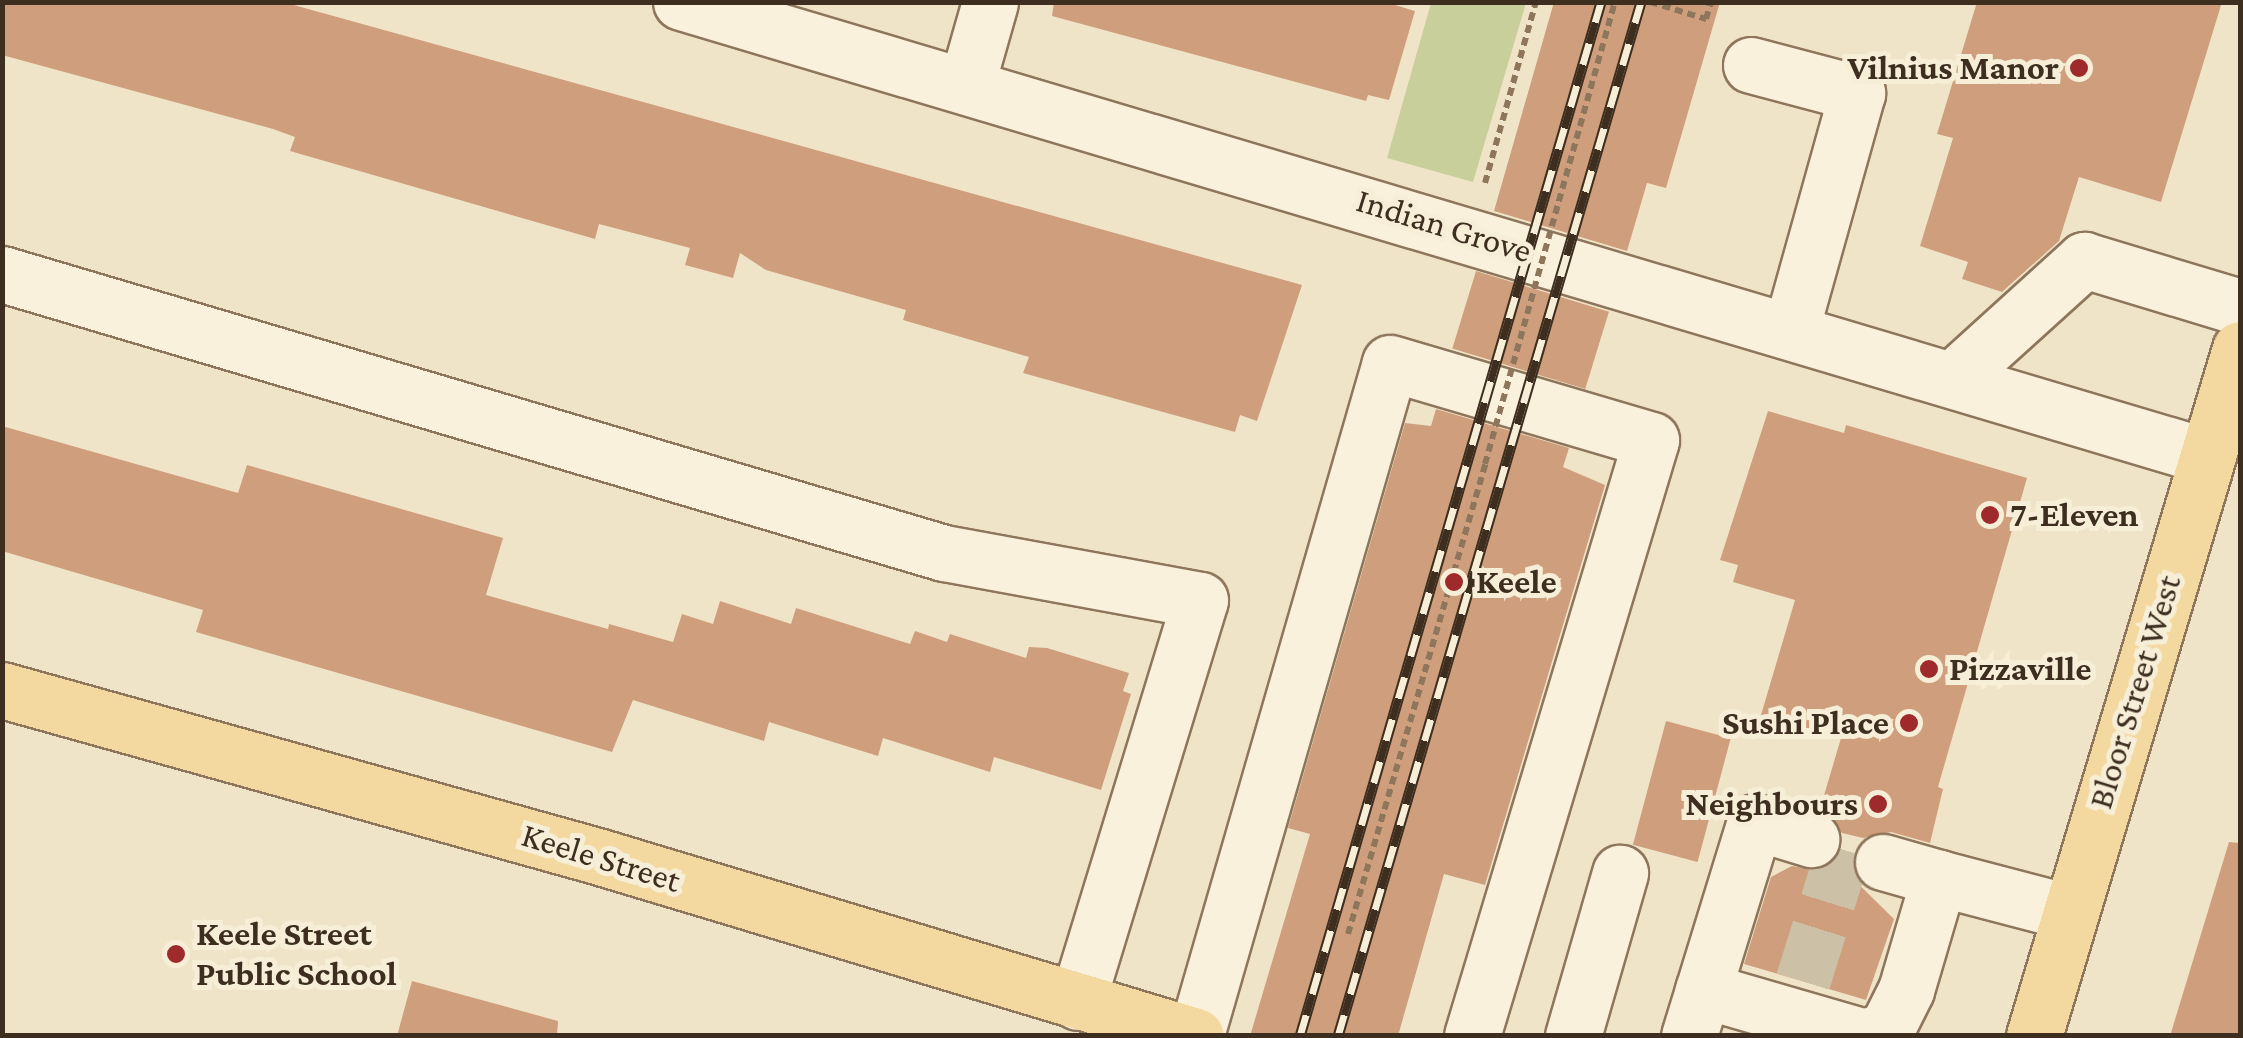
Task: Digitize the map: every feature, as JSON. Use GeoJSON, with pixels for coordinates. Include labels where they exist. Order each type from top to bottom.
{"type":"FeatureCollection","features":[{"type":"Feature","properties":{"kind":"main road","name":"Bloor Street West"},"geometry":{"type":"LineString","coordinates":[[2034,1036],[2240,349]]}},
{"type":"Feature","properties":{"kind":"main road","name":"Keele Street"},"geometry":{"type":"LineString","coordinates":[[2,690],[579,850],[1196,1036]]}},
{"type":"Feature","properties":{"kind":"street","name":"Indian Grove"},"geometry":{"type":"LineString","coordinates":[[681,2],[1791,329],[2206,456]]}},
{"type":"Feature","properties":{"kind":"street"},"geometry":{"type":"LineString","coordinates":[[967,84],[990,2]]}},
{"type":"Feature","properties":{"kind":"street"},"geometry":{"type":"LineString","coordinates":[[1751,64],[1857,93],[1791,329]]}},
{"type":"Feature","properties":{"kind":"street"},"geometry":{"type":"LineString","coordinates":[[1954,378],[2084,260],[2240,306]]}},
{"type":"Feature","properties":{"kind":"street"},"geometry":{"type":"LineString","coordinates":[[2,274],[944,554],[1200,600],[1077,1002]]}},
{"type":"Feature","properties":{"kind":"street"},"geometry":{"type":"LineString","coordinates":[[1196,1036],[1390,363],[1650,440],[1472,1036]]}},
{"type":"Feature","properties":{"kind":"street"},"geometry":{"type":"LineString","coordinates":[[1811,838],[1755,822],[1696,1013],[1798,999],[1864,1036],[1886,1030],[1906,990],[1939,878]]}},
{"type":"Feature","properties":{"kind":"street"},"geometry":{"type":"LineString","coordinates":[[1882,862],[2069,912]]}},
{"type":"Feature","properties":{"kind":"street"},"geometry":{"type":"LineString","coordinates":[[1572,1036],[1620,873]]}},
{"type":"Feature","properties":{"kind":"path"},"geometry":{"type":"LineString","coordinates":[[1482,194],[1536,2]]}},
{"type":"Feature","properties":{"kind":"path"},"geometry":{"type":"LineString","coordinates":[[1348,934],[1615,2]]}},
{"type":"Feature","properties":{"kind":"path"},"geometry":{"type":"LineString","coordinates":[[1650,2],[1706,18],[1711,2]]}},
{"type":"Feature","properties":{"kind":"green space"},"geometry":{"type":"Polygon","coordinates":[[[1431,3],[1526,3],[1473,182],[1387,158],[1431,3]]]}},
{"type":"Feature","properties":{"kind":"building"},"geometry":{"type":"Polygon","coordinates":[[[2,2],[283,2],[1302,285],[1257,421],[1240,415],[1235,432],[1023,373],[1029,357],[903,320],[906,310],[766,270],[740,253],[733,278],[685,265],[690,248],[599,224],[595,239],[290,151],[295,137],[273,129],[2,55],[2,2]]]}},
{"type":"Feature","properties":{"kind":"building"},"geometry":{"type":"Polygon","coordinates":[[[1054,2],[1385,2],[1415,11],[1389,100],[1368,95],[1366,101],[1052,16],[1054,2]]]}},
{"type":"Feature","properties":{"kind":"building"},"geometry":{"type":"Polygon","coordinates":[[[1554,2],[1720,2],[1666,188],[1647,183],[1627,251],[1494,211],[1554,2]]]}},
{"type":"Feature","properties":{"kind":"building","name":"Vilnius Manor"},"geometry":{"type":"Polygon","coordinates":[[[1977,2],[2222,2],[2161,202],[2079,177],[2059,241],[2002,292],[1962,279],[1968,262],[1920,246],[1953,138],[1937,134],[1977,2]]]}},
{"type":"Feature","properties":{"kind":"building"},"geometry":{"type":"Polygon","coordinates":[[[1476,271],[1609,312],[1585,389],[1452,348],[1476,271]]]}},
{"type":"Feature","properties":{"kind":"building"},"geometry":{"type":"Polygon","coordinates":[[[1436,409],[1569,448],[1563,467],[1605,485],[1485,885],[1444,874],[1398,1036],[1250,1036],[1310,834],[1288,828],[1405,423],[1431,426],[1436,409]]]}},
{"type":"Feature","properties":{"kind":"building"},"geometry":{"type":"Polygon","coordinates":[[[1768,411],[1844,433],[1846,425],[2027,478],[1938,787],[1943,789],[1930,843],[1891,832],[1863,838],[1842,833],[1820,809],[1841,738],[1761,715],[1795,600],[1733,582],[1738,565],[1720,560],[1768,411]]]}},
{"type":"Feature","properties":{"kind":"building"},"geometry":{"type":"Polygon","coordinates":[[[2,426],[238,493],[247,465],[503,538],[486,595],[608,629],[609,624],[673,642],[682,614],[713,624],[720,601],[791,624],[796,608],[910,644],[915,631],[947,642],[950,634],[1026,658],[1029,647],[1047,648],[1129,673],[1123,691],[1131,694],[1101,790],[994,757],[990,772],[883,738],[878,756],[769,722],[764,741],[633,700],[612,752],[196,632],[203,610],[2,551],[2,426]]]}},
{"type":"Feature","properties":{"kind":"building"},"geometry":{"type":"Polygon","coordinates":[[[1666,721],[1731,738],[1698,862],[1633,845],[1666,721]]]}},
{"type":"Feature","properties":{"kind":"building"},"geometry":{"type":"Polygon","coordinates":[[[2229,842],[2240,843],[2240,1036],[2170,1036],[2229,842]]]}},
{"type":"Feature","properties":{"kind":"building"},"geometry":{"type":"Polygon","coordinates":[[[1834,860],[1894,919],[1866,1000],[1744,964],[1771,877],[1792,866],[1817,870],[1834,860]]]}},
{"type":"Feature","properties":{"kind":"building"},"geometry":{"type":"Polygon","coordinates":[[[412,981],[558,1021],[557,1036],[397,1036],[412,981]]]}},
{"type":"Feature","properties":{"kind":"tunnel"},"geometry":{"type":"LineString","coordinates":[[1803,981],[1844,849]]}},
{"type":"Feature","properties":{"kind":"railway"},"geometry":{"type":"LineString","coordinates":[[1300,1036],[1601,2]]}},
{"type":"Feature","properties":{"kind":"railway"},"geometry":{"type":"LineString","coordinates":[[1338,1036],[1641,2]]}},
{"type":"Feature","properties":{"kind":"place","name":"Vilnius Manor"},"geometry":{"type":"Point","coordinates":[2079,68]}},
{"type":"Feature","properties":{"kind":"place","name":"7-Eleven"},"geometry":{"type":"Point","coordinates":[1990,515]}},
{"type":"Feature","properties":{"kind":"place","name":"Keele"},"geometry":{"type":"Point","coordinates":[1454,582]}},
{"type":"Feature","properties":{"kind":"place","name":"Pizzaville"},"geometry":{"type":"Point","coordinates":[1929,669]}},
{"type":"Feature","properties":{"kind":"place","name":"Sushi Place"},"geometry":{"type":"Point","coordinates":[1909,723]}},
{"type":"Feature","properties":{"kind":"place","name":"Neighbours"},"geometry":{"type":"Point","coordinates":[1878,804]}},
{"type":"Feature","properties":{"kind":"place","name":"Keele Street Public School"},"geometry":{"type":"Point","coordinates":[176,954]}}]}
